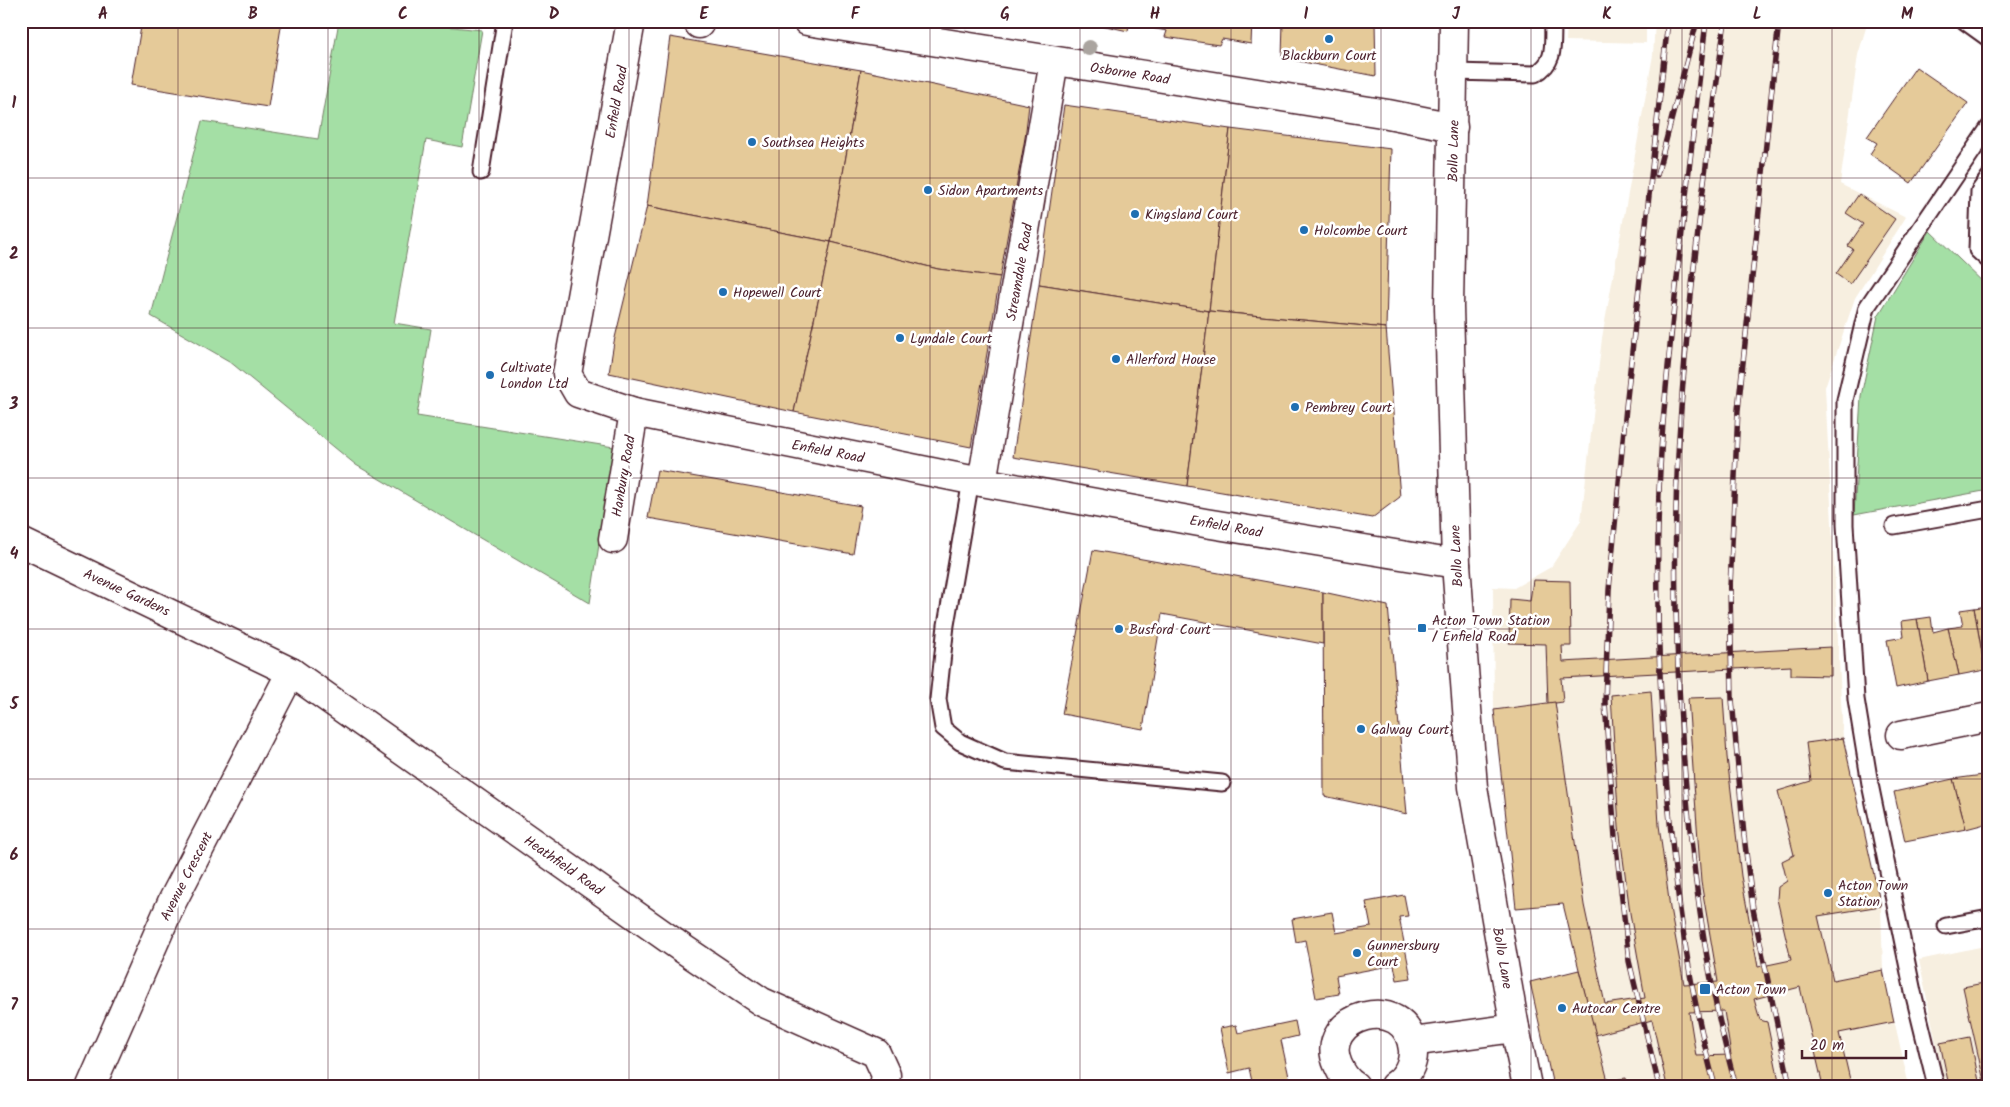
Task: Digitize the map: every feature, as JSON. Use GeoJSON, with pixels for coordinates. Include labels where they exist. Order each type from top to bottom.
{"type":"FeatureCollection","features":[{"type":"Feature","properties":{"kind":"street","name":"Enfield Road"},"geometry":{"type":"LineString","coordinates":[[631,21],[567,374],[578,393],[634,412],[977,481],[1205,523],[1456,564]]}},
{"type":"Feature","properties":{"kind":"street","name":"Osborne Road"},"geometry":{"type":"LineString","coordinates":[[807,21],[888,28],[1054,61],[1404,116],[1453,127]]}},
{"type":"Feature","properties":{"kind":"street","name":"Bollo Lane"},"geometry":{"type":"LineString","coordinates":[[1454,21],[1449,307],[1456,564],[1473,787],[1515,1028],[1527,1086]]}},
{"type":"Feature","properties":{"kind":"street","name":"Streamdale Road"},"geometry":{"type":"LineString","coordinates":[[977,481],[1054,61]]}},
{"type":"Feature","properties":{"kind":"street","name":"Hanbury Road"},"geometry":{"type":"LineString","coordinates":[[613,539],[634,412]]}},
{"type":"Feature","properties":{"kind":"street","name":"Avenue Gardens"},"geometry":{"type":"LineString","coordinates":[[21,542],[232,642]]}},
{"type":"Feature","properties":{"kind":"street","name":"Heathfield Road"},"geometry":{"type":"LineString","coordinates":[[232,642],[291,672],[679,946],[762,1002],[876,1053],[886,1076],[884,1086]]}},
{"type":"Feature","properties":{"kind":"street","name":"Avenue Crescent"},"geometry":{"type":"LineString","coordinates":[[91,1086],[172,902],[291,672]]}},
{"type":"Feature","properties":{"kind":"street"},"geometry":{"type":"LineString","coordinates":[[1900,735],[1989,717]]}},
{"type":"Feature","properties":{"kind":"street"},"geometry":{"type":"LineString","coordinates":[[1355,1086],[1342,1075],[1337,1062],[1336,1049],[1339,1036],[1347,1025],[1358,1017],[1371,1014],[1384,1015],[1396,1020],[1406,1030],[1412,1042],[1411,1066],[1405,1077],[1394,1086]]}},
{"type":"Feature","properties":{"kind":"street"},"geometry":{"type":"LineString","coordinates":[[1412,1042],[1515,1028]]}},
{"type":"Feature","properties":{"kind":"lane"},"geometry":{"type":"LineString","coordinates":[[481,172],[505,21]]}},
{"type":"Feature","properties":{"kind":"lane"},"geometry":{"type":"LineString","coordinates":[[1454,72],[1535,74],[1545,68],[1552,56],[1553,21]]}},
{"type":"Feature","properties":{"kind":"lane"},"geometry":{"type":"LineString","coordinates":[[1964,21],[1989,39]]}},
{"type":"Feature","properties":{"kind":"lane"},"geometry":{"type":"LineString","coordinates":[[1936,1086],[1870,784],[1856,699],[1845,525],[1845,400],[1866,307],[1989,127]]}},
{"type":"Feature","properties":{"kind":"lane"},"geometry":{"type":"LineString","coordinates":[[1989,176],[1979,191],[1977,250],[1989,261]]}},
{"type":"Feature","properties":{"kind":"lane"},"geometry":{"type":"LineString","coordinates":[[977,481],[946,625],[938,699],[943,728],[960,742],[1006,762],[1222,783]]}},
{"type":"Feature","properties":{"kind":"lane"},"geometry":{"type":"LineString","coordinates":[[1894,526],[1989,509]]}},
{"type":"Feature","properties":{"kind":"lane"},"geometry":{"type":"LineString","coordinates":[[1946,926],[1989,918]]}},
{"type":"Feature","properties":{"kind":"shaded area"},"geometry":{"type":"Polygon","coordinates":[[[1567,21],[1646,21],[1646,43],[1566,41],[1567,21]]]}},
{"type":"Feature","properties":{"kind":"shaded area"},"geometry":{"type":"Polygon","coordinates":[[[1655,21],[1868,21],[1858,55],[1840,184],[1906,217],[1855,298],[1825,387],[1843,738],[1881,906],[1883,970],[1909,1086],[1628,1086],[1626,1078],[1608,1081],[1563,904],[1516,908],[1494,710],[1493,587],[1514,588],[1551,567],[1581,521],[1602,338],[1653,55],[1655,21]]]}},
{"type":"Feature","properties":{"kind":"shaded area"},"geometry":{"type":"Polygon","coordinates":[[[1989,945],[1989,1086],[1945,1086],[1919,960],[1989,945]]]}},
{"type":"Feature","properties":{"kind":"green space"},"geometry":{"type":"Polygon","coordinates":[[[339,21],[394,21],[482,30],[462,147],[426,140],[394,323],[431,329],[417,416],[614,447],[590,603],[356,465],[229,361],[151,316],[202,121],[318,139],[339,21]]]}},
{"type":"Feature","properties":{"kind":"green space"},"geometry":{"type":"Polygon","coordinates":[[[1930,231],[1989,288],[1989,490],[1854,515],[1861,396],[1878,316],[1930,231]]]}},
{"type":"Feature","properties":{"kind":"building"},"geometry":{"type":"Polygon","coordinates":[[[142,21],[282,21],[268,107],[131,85],[142,21]]]}},
{"type":"Feature","properties":{"kind":"building"},"geometry":{"type":"Polygon","coordinates":[[[1078,21],[1102,21],[1101,25],[1078,21]]]}},
{"type":"Feature","properties":{"kind":"building"},"geometry":{"type":"Polygon","coordinates":[[[1102,21],[1252,21],[1251,44],[1222,39],[1219,45],[1165,37],[1167,31],[1129,24],[1128,31],[1101,25],[1102,21]]]}},
{"type":"Feature","properties":{"kind":"building","name":"Blackburn Court"},"geometry":{"type":"Polygon","coordinates":[[[1283,21],[1375,21],[1376,76],[1282,58],[1283,21]]]}},
{"type":"Feature","properties":{"kind":"building","name":"Southsea Heights"},"geometry":{"type":"Polygon","coordinates":[[[670,37],[861,70],[831,242],[647,206],[670,37]]]}},
{"type":"Feature","properties":{"kind":"building"},"geometry":{"type":"Polygon","coordinates":[[[1916,67],[1968,103],[1911,183],[1870,154],[1877,143],[1867,137],[1916,67]]]}},
{"type":"Feature","properties":{"kind":"building","name":"Sidon Apartments"},"geometry":{"type":"Polygon","coordinates":[[[861,70],[1029,105],[1025,138],[1000,277],[938,269],[831,242],[861,70]]]}},
{"type":"Feature","properties":{"kind":"building","name":"Kingsland Court"},"geometry":{"type":"Polygon","coordinates":[[[1064,105],[1230,129],[1209,311],[1039,284],[1064,105]]]}},
{"type":"Feature","properties":{"kind":"building","name":"Holcombe Court"},"geometry":{"type":"Polygon","coordinates":[[[1230,129],[1391,149],[1386,328],[1209,311],[1230,129]]]}},
{"type":"Feature","properties":{"kind":"building"},"geometry":{"type":"Polygon","coordinates":[[[1859,194],[1895,219],[1850,284],[1836,274],[1853,249],[1848,246],[1863,224],[1846,213],[1859,194]]]}},
{"type":"Feature","properties":{"kind":"building","name":"Hopewell Court"},"geometry":{"type":"Polygon","coordinates":[[[647,206],[831,242],[794,412],[609,373],[614,342],[647,206]]]}},
{"type":"Feature","properties":{"kind":"building","name":"Lyndale Court"},"geometry":{"type":"Polygon","coordinates":[[[831,242],[938,269],[1000,277],[971,447],[794,412],[831,242]]]}},
{"type":"Feature","properties":{"kind":"building","name":"Allerford House"},"geometry":{"type":"Polygon","coordinates":[[[1039,284],[1209,311],[1187,486],[1013,457],[1039,284]]]}},
{"type":"Feature","properties":{"kind":"building","name":"Pembrey Court"},"geometry":{"type":"Polygon","coordinates":[[[1209,311],[1386,328],[1400,497],[1372,518],[1187,486],[1209,311]]]}},
{"type":"Feature","properties":{"kind":"building"},"geometry":{"type":"Polygon","coordinates":[[[657,470],[861,506],[853,554],[648,518],[657,470]]]}},
{"type":"Feature","properties":{"kind":"building","name":"Busford Court"},"geometry":{"type":"Polygon","coordinates":[[[1093,550],[1323,592],[1323,644],[1162,614],[1143,729],[1062,714],[1093,550]]]}},
{"type":"Feature","properties":{"kind":"building"},"geometry":{"type":"Polygon","coordinates":[[[1533,580],[1570,581],[1571,646],[1562,646],[1563,662],[1831,647],[1831,676],[1791,675],[1791,666],[1561,678],[1563,702],[1548,704],[1546,644],[1509,643],[1510,599],[1530,601],[1533,580]]]}},
{"type":"Feature","properties":{"kind":"building","name":"Galway Court"},"geometry":{"type":"Polygon","coordinates":[[[1323,592],[1388,606],[1407,814],[1324,796],[1323,592]]]}},
{"type":"Feature","properties":{"kind":"building"},"geometry":{"type":"Polygon","coordinates":[[[1988,606],[1989,669],[1985,670],[1974,608],[1988,606]]]}},
{"type":"Feature","properties":{"kind":"building"},"geometry":{"type":"Polygon","coordinates":[[[1974,608],[1985,670],[1959,675],[1948,628],[1963,626],[1960,610],[1974,608]]]}},
{"type":"Feature","properties":{"kind":"building"},"geometry":{"type":"Polygon","coordinates":[[[1931,617],[1933,632],[1948,628],[1959,675],[1928,681],[1917,619],[1931,617]]]}},
{"type":"Feature","properties":{"kind":"building"},"geometry":{"type":"Polygon","coordinates":[[[1917,619],[1928,681],[1896,688],[1887,640],[1904,637],[1902,621],[1917,619]]]}},
{"type":"Feature","properties":{"kind":"building","name":"Acton Town Station"},"geometry":{"type":"Polygon","coordinates":[[[1651,691],[1659,825],[1670,908],[1684,984],[1718,982],[1701,882],[1688,698],[1723,697],[1727,757],[1741,876],[1758,967],[1791,960],[1777,899],[1778,887],[1787,881],[1782,861],[1794,855],[1778,791],[1811,781],[1806,743],[1843,738],[1881,906],[1818,916],[1833,980],[1883,970],[1894,1022],[1839,1033],[1851,1084],[1823,1086],[1800,987],[1754,999],[1760,1020],[1767,1022],[1780,1086],[1667,1086],[1652,1020],[1595,1035],[1563,904],[1516,908],[1494,710],[1555,702],[1584,905],[1605,1004],[1645,998],[1630,913],[1619,827],[1611,695],[1651,691]],[[1724,1011],[1689,1012],[1696,1056],[1731,1055],[1724,1011]]]}},
{"type":"Feature","properties":{"kind":"building"},"geometry":{"type":"Polygon","coordinates":[[[1989,774],[1989,803],[1983,775],[1989,774]]]}},
{"type":"Feature","properties":{"kind":"building"},"geometry":{"type":"Polygon","coordinates":[[[1983,775],[1989,803],[1989,823],[1966,829],[1953,779],[1983,775]]]}},
{"type":"Feature","properties":{"kind":"building"},"geometry":{"type":"Polygon","coordinates":[[[1953,779],[1966,829],[1905,841],[1894,792],[1953,779]]]}},
{"type":"Feature","properties":{"kind":"building","name":"Gunnersbury Court"},"geometry":{"type":"Polygon","coordinates":[[[1404,895],[1408,916],[1399,917],[1411,978],[1397,980],[1394,965],[1336,976],[1339,994],[1316,998],[1305,940],[1296,942],[1292,919],[1332,912],[1336,933],[1371,927],[1366,902],[1404,895]]]}},
{"type":"Feature","properties":{"kind":"building","name":"Autocar Centre"},"geometry":{"type":"Polygon","coordinates":[[[1579,970],[1608,1081],[1626,1078],[1628,1086],[1553,1086],[1530,982],[1579,970]]]}},
{"type":"Feature","properties":{"kind":"building"},"geometry":{"type":"Polygon","coordinates":[[[1989,982],[1989,1086],[1985,1086],[1963,987],[1989,982]]]}},
{"type":"Feature","properties":{"kind":"building"},"geometry":{"type":"Polygon","coordinates":[[[1295,1021],[1298,1036],[1281,1040],[1291,1086],[1253,1086],[1249,1068],[1229,1073],[1220,1028],[1236,1025],[1238,1033],[1295,1021]]]}},
{"type":"Feature","properties":{"kind":"building"},"geometry":{"type":"Polygon","coordinates":[[[1970,1037],[1980,1086],[1949,1086],[1940,1043],[1970,1037]]]}},
{"type":"Feature","properties":{"kind":"railway"},"geometry":{"type":"LineString","coordinates":[[1659,1086],[1629,961],[1615,837],[1605,703],[1609,590],[1626,407],[1668,21]]}},
{"type":"Feature","properties":{"kind":"railway"},"geometry":{"type":"LineString","coordinates":[[1657,175],[1697,21]]}},
{"type":"Feature","properties":{"kind":"railway"},"geometry":{"type":"LineString","coordinates":[[1706,21],[1667,373],[1658,508],[1658,593],[1660,677],[1672,843],[1682,925],[1696,1006],[1715,1086]]}},
{"type":"Feature","properties":{"kind":"railway"},"geometry":{"type":"LineString","coordinates":[[1725,21],[1688,322],[1677,470],[1675,564],[1680,706],[1695,872],[1711,979],[1736,1086]]}},
{"type":"Feature","properties":{"kind":"railway"},"geometry":{"type":"LineString","coordinates":[[1779,21],[1738,410],[1730,588],[1732,699],[1744,836],[1753,909],[1790,1086]]}},
{"type":"Feature","properties":{"kind":"place","name":"Blackburn Court"},"geometry":{"type":"Point","coordinates":[1329,39]}},
{"type":"Feature","properties":{"kind":"place","name":"Southsea Heights"},"geometry":{"type":"Point","coordinates":[752,142]}},
{"type":"Feature","properties":{"kind":"place","name":"Sidon Apartments"},"geometry":{"type":"Point","coordinates":[928,190]}},
{"type":"Feature","properties":{"kind":"place","name":"Kingsland Court"},"geometry":{"type":"Point","coordinates":[1135,214]}},
{"type":"Feature","properties":{"kind":"place","name":"Holcombe Court"},"geometry":{"type":"Point","coordinates":[1304,230]}},
{"type":"Feature","properties":{"kind":"place","name":"Hopewell Court"},"geometry":{"type":"Point","coordinates":[723,292]}},
{"type":"Feature","properties":{"kind":"place","name":"Lyndale Court"},"geometry":{"type":"Point","coordinates":[900,338]}},
{"type":"Feature","properties":{"kind":"place","name":"Allerford House"},"geometry":{"type":"Point","coordinates":[1116,359]}},
{"type":"Feature","properties":{"kind":"place","name":"Cultivate London Ltd"},"geometry":{"type":"Point","coordinates":[490,375]}},
{"type":"Feature","properties":{"kind":"place","name":"Pembrey Court"},"geometry":{"type":"Point","coordinates":[1295,407]}},
{"type":"Feature","properties":{"kind":"place","name":"Acton Town Station / Enfield Road"},"geometry":{"type":"Point","coordinates":[1422,628]}},
{"type":"Feature","properties":{"kind":"place","name":"Busford Court"},"geometry":{"type":"Point","coordinates":[1119,629]}},
{"type":"Feature","properties":{"kind":"place","name":"Galway Court"},"geometry":{"type":"Point","coordinates":[1361,729]}},
{"type":"Feature","properties":{"kind":"place","name":"Acton Town Station"},"geometry":{"type":"Point","coordinates":[1828,893]}},
{"type":"Feature","properties":{"kind":"place","name":"Gunnersbury Court"},"geometry":{"type":"Point","coordinates":[1357,953]}},
{"type":"Feature","properties":{"kind":"place","name":"Acton Town"},"geometry":{"type":"Point","coordinates":[1705,989]}},
{"type":"Feature","properties":{"kind":"place","name":"Autocar Centre"},"geometry":{"type":"Point","coordinates":[1562,1008]}}]}
